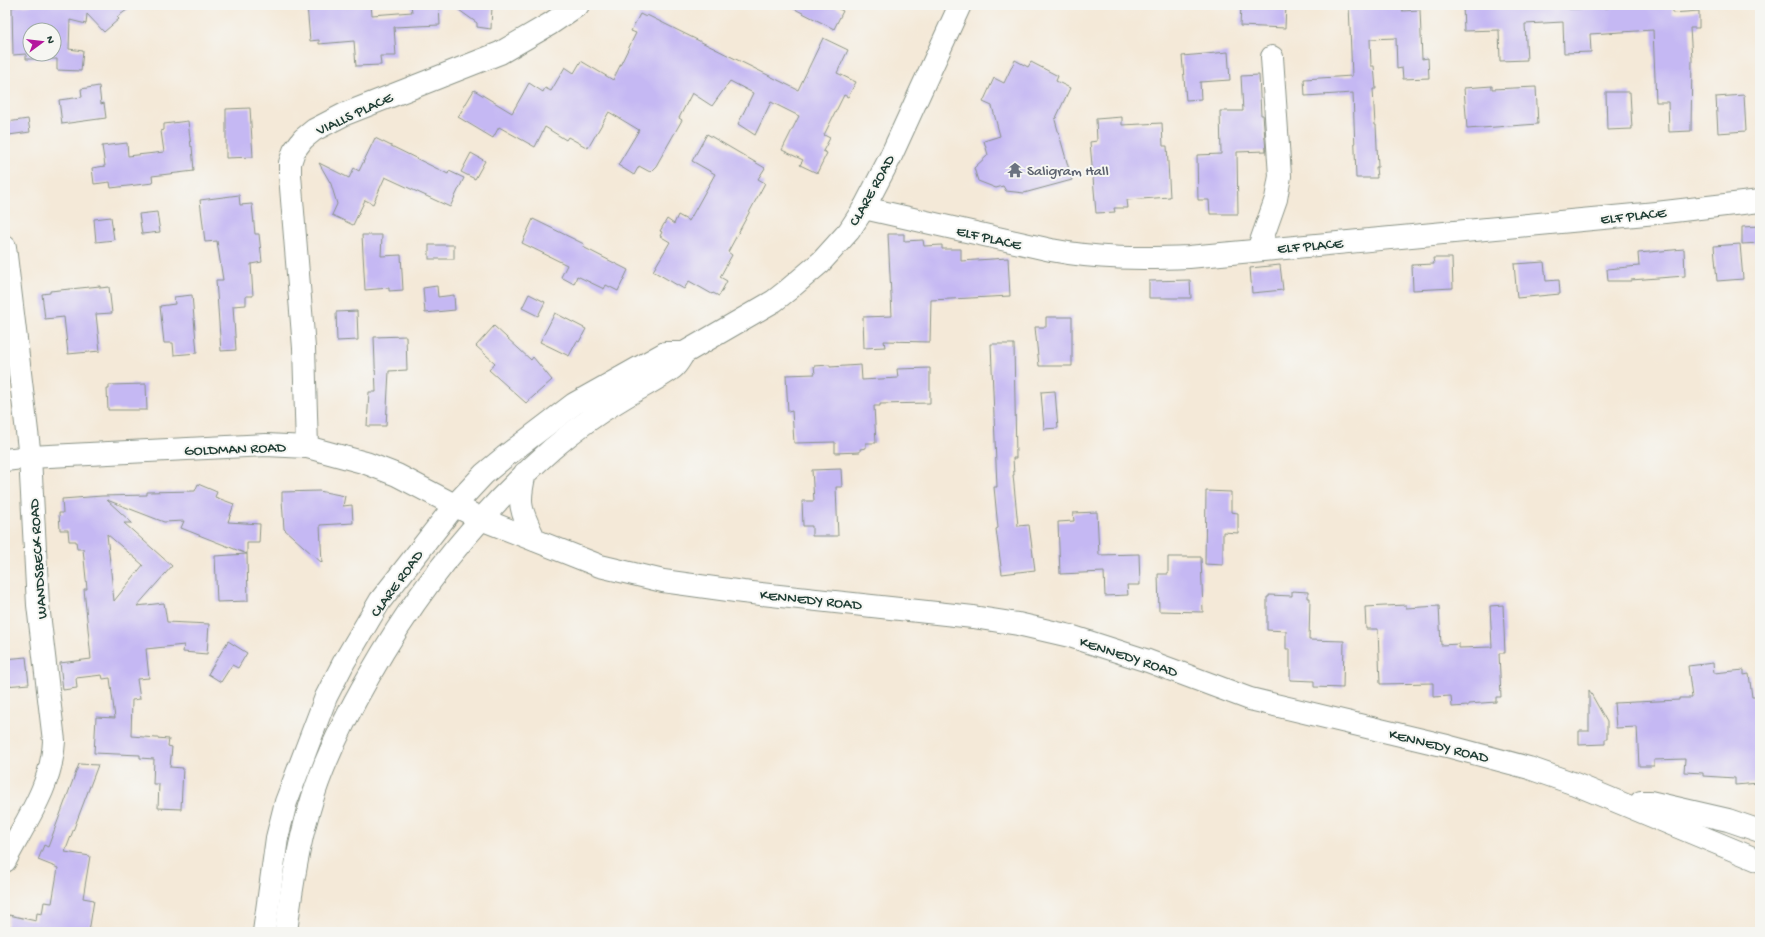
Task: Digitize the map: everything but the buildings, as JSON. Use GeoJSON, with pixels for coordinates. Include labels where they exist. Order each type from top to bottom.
{"type":"FeatureCollection","features":[{"type":"Feature","properties":{"kind":"street","name":"VIALLS PLACE"},"geometry":{"type":"LineString","coordinates":[[307,447],[304,348],[290,175],[290,163],[294,151],[303,139],[314,130],[339,117],[500,53],[550,24],[578,5]]}},
{"type":"Feature","properties":{"kind":"street","name":"CLARE ROAD"},"geometry":{"type":"LineString","coordinates":[[286,932],[300,846],[309,809],[325,764],[349,710],[388,642],[422,592],[481,519],[525,473],[583,424],[675,367],[684,353],[774,301],[821,262],[837,244],[864,208],[895,146],[960,5]]}},
{"type":"Feature","properties":{"kind":"street"},"geometry":{"type":"LineString","coordinates":[[1258,250],[1276,199],[1280,176],[1272,57]]}},
{"type":"Feature","properties":{"kind":"street","name":"ELF PLACE"},"geometry":{"type":"LineString","coordinates":[[864,208],[1023,245],[1079,255],[1148,259],[1189,257],[1641,214],[1760,201]]}},
{"type":"Feature","properties":{"kind":"street","name":"WANDSBECK ROAD"},"geometry":{"type":"LineString","coordinates":[[5,247],[30,457],[38,605],[54,741],[53,757],[45,784],[5,861]]}},
{"type":"Feature","properties":{"kind":"street","name":"CLARE ROAD"},"geometry":{"type":"LineString","coordinates":[[264,932],[277,838],[286,802],[326,697],[344,662],[380,601],[455,505],[484,474],[507,455],[543,426],[574,404],[665,352],[684,353]]}},
{"type":"Feature","properties":{"kind":"street","name":"GOLDMAN ROAD"},"geometry":{"type":"LineString","coordinates":[[5,460],[30,457],[266,445],[307,447],[366,463],[397,475],[481,519]]}},
{"type":"Feature","properties":{"kind":"street"},"geometry":{"type":"LineString","coordinates":[[525,473],[521,488],[521,511],[535,540]]}},
{"type":"Feature","properties":{"kind":"street","name":"KENNEDY ROAD"},"geometry":{"type":"LineString","coordinates":[[481,519],[600,566],[663,582],[973,617],[1018,624],[1070,636],[1148,661],[1250,699],[1447,746],[1529,768],[1575,784],[1760,861]]}},
{"type":"Feature","properties":{"kind":"street"},"geometry":{"type":"LineString","coordinates":[[1626,805],[1650,802],[1728,820],[1760,831]]}},
{"type":"Feature","properties":{"kind":"place","name":"Saligram Hall"},"geometry":{"type":"Point","coordinates":[1015,170]}}]}
